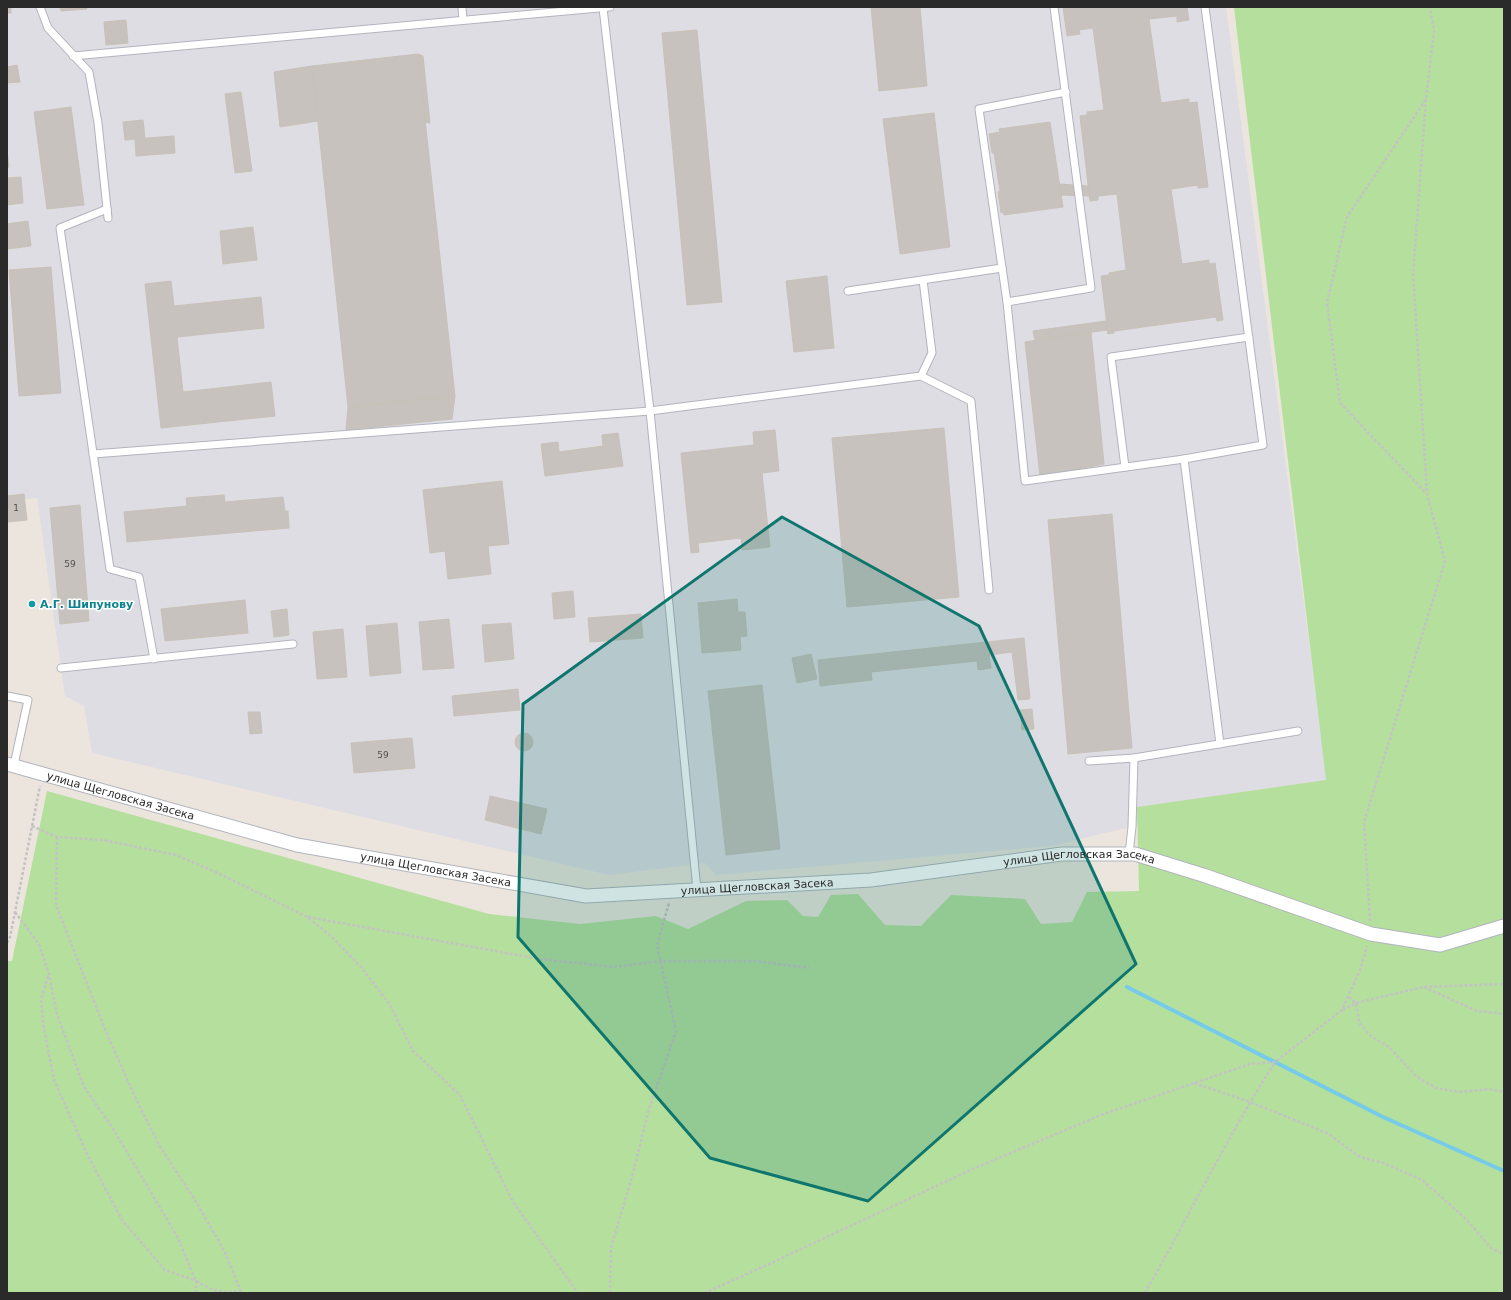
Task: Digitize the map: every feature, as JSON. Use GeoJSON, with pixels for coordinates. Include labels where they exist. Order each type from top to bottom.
{"type":"FeatureCollection","features":[{"type":"Feature","properties":{"kind":"street","name":"улица Щегловская Засека"},"geometry":{"type":"LineString","coordinates":[[10,764],[297,845],[586,896],[871,880],[1062,854],[1135,854],[1206,876],[1371,934],[1440,945],[1504,926]]}},
{"type":"Feature","properties":{"kind":"lane"},"geometry":{"type":"LineString","coordinates":[[40,7],[48,28],[89,72],[98,123],[108,218]]}},
{"type":"Feature","properties":{"kind":"lane"},"geometry":{"type":"LineString","coordinates":[[462,7],[462,20]]}},
{"type":"Feature","properties":{"kind":"lane"},"geometry":{"type":"LineString","coordinates":[[73,56],[607,7],[650,411],[697,890]]}},
{"type":"Feature","properties":{"kind":"lane"},"geometry":{"type":"LineString","coordinates":[[1007,302],[1091,288],[1054,7]]}},
{"type":"Feature","properties":{"kind":"lane"},"geometry":{"type":"LineString","coordinates":[[1066,92],[979,109],[1007,302],[1025,481],[1263,445],[1205,7]]}},
{"type":"Feature","properties":{"kind":"lane"},"geometry":{"type":"LineString","coordinates":[[107,209],[60,228],[110,569],[139,577],[154,659]]}},
{"type":"Feature","properties":{"kind":"lane"},"geometry":{"type":"LineString","coordinates":[[848,291],[1002,268]]}},
{"type":"Feature","properties":{"kind":"lane"},"geometry":{"type":"LineString","coordinates":[[921,376],[932,353],[923,280]]}},
{"type":"Feature","properties":{"kind":"lane"},"geometry":{"type":"LineString","coordinates":[[1125,467],[1111,357],[1249,337]]}},
{"type":"Feature","properties":{"kind":"lane"},"geometry":{"type":"LineString","coordinates":[[93,454],[650,411],[921,376],[971,401],[989,590]]}},
{"type":"Feature","properties":{"kind":"lane"},"geometry":{"type":"LineString","coordinates":[[1184,458],[1220,744]]}},
{"type":"Feature","properties":{"kind":"lane"},"geometry":{"type":"LineString","coordinates":[[61,668],[293,644]]}},
{"type":"Feature","properties":{"kind":"lane"},"geometry":{"type":"LineString","coordinates":[[7,696],[28,700],[10,764]]}},
{"type":"Feature","properties":{"kind":"lane"},"geometry":{"type":"LineString","coordinates":[[1089,761],[1134,758],[1298,731]]}},
{"type":"Feature","properties":{"kind":"lane"},"geometry":{"type":"LineString","coordinates":[[1129,854],[1132,827],[1134,758]]}},
{"type":"Feature","properties":{"kind":"path"},"geometry":{"type":"LineString","coordinates":[[1342,1010],[1360,970],[1371,934],[1364,822],[1445,561],[1427,494],[1413,274],[1426,99],[1434,31],[1430,7]]}},
{"type":"Feature","properties":{"kind":"path"},"geometry":{"type":"LineString","coordinates":[[1426,99],[1347,217],[1327,303],[1340,403],[1427,494]]}},
{"type":"Feature","properties":{"kind":"path"},"geometry":{"type":"LineString","coordinates":[[7,942],[10,937],[42,774]]}},
{"type":"Feature","properties":{"kind":"path"},"geometry":{"type":"LineString","coordinates":[[32,826],[57,837],[103,840],[176,854],[239,882],[307,917],[330,935],[361,967],[390,1005],[413,1051],[460,1095],[513,1202],[578,1293]]}},
{"type":"Feature","properties":{"kind":"path"},"geometry":{"type":"LineString","coordinates":[[49,974],[41,1000],[44,1029],[54,1080],[88,1156],[122,1220],[165,1270],[196,1280],[213,1290],[241,1292],[224,1250],[193,1197],[159,1146],[134,1095],[104,1027],[56,905],[57,837]]}},
{"type":"Feature","properties":{"kind":"path"},"geometry":{"type":"LineString","coordinates":[[610,1293],[611,1248],[632,1177],[649,1109],[676,1031],[657,945],[672,891]]}},
{"type":"Feature","properties":{"kind":"path"},"geometry":{"type":"LineString","coordinates":[[15,912],[39,944],[49,974],[57,1014],[84,1087],[112,1127],[177,1236],[196,1280],[196,1293]]}},
{"type":"Feature","properties":{"kind":"path"},"geometry":{"type":"LineString","coordinates":[[307,917],[539,959],[615,967],[660,961],[755,961],[809,968]]}},
{"type":"Feature","properties":{"kind":"path"},"geometry":{"type":"LineString","coordinates":[[1145,1293],[1169,1252],[1216,1161],[1275,1062],[1342,1010],[1356,1003],[1423,986],[1504,984]]}},
{"type":"Feature","properties":{"kind":"path"},"geometry":{"type":"LineString","coordinates":[[1423,986],[1477,1012],[1504,1014]]}},
{"type":"Feature","properties":{"kind":"path"},"geometry":{"type":"LineString","coordinates":[[1349,997],[1356,1003],[1359,1023],[1372,1037],[1389,1047],[1417,1077],[1436,1088],[1460,1092],[1490,1089],[1504,1092]]}},
{"type":"Feature","properties":{"kind":"path"},"geometry":{"type":"LineString","coordinates":[[704,1293],[975,1168],[1101,1115],[1250,1064],[1275,1062]]}},
{"type":"Feature","properties":{"kind":"path"},"geometry":{"type":"LineString","coordinates":[[1194,1083],[1250,1102],[1327,1133],[1360,1157],[1384,1163],[1422,1180],[1466,1219],[1492,1249],[1504,1254]]}},
{"type":"Feature","properties":{"kind":"highlighted area"},"geometry":{"type":"Polygon","coordinates":[[[782,517],[979,626],[1136,964],[868,1201],[710,1158],[518,937],[523,704],[782,517]]]}},
{"type":"Feature","properties":{"kind":"shaded area"},"geometry":{"type":"Polygon","coordinates":[[[7,7],[1226,7],[1327,780],[1051,846],[716,875],[705,863],[609,875],[92,753],[84,706],[65,696],[37,498],[7,501],[7,7]]]}},
{"type":"Feature","properties":{"kind":"green space"},"geometry":{"type":"Polygon","coordinates":[[[1234,7],[1504,7],[1504,1293],[7,1293],[7,961],[12,961],[47,791],[489,914],[580,924],[656,916],[688,929],[746,901],[787,900],[803,916],[818,917],[831,895],[858,894],[885,925],[921,926],[951,895],[1025,899],[1041,924],[1072,922],[1087,892],[1139,891],[1137,807],[1326,780],[1234,7]]]}},
{"type":"Feature","properties":{"kind":"building"},"geometry":{"type":"Polygon","coordinates":[[[7,7],[11,7],[11,13],[7,13],[7,7]]]}},
{"type":"Feature","properties":{"kind":"building"},"geometry":{"type":"Polygon","coordinates":[[[60,7],[86,7],[87,9],[61,11],[60,7]]]}},
{"type":"Feature","properties":{"kind":"building"},"geometry":{"type":"Polygon","coordinates":[[[871,7],[920,7],[927,86],[879,91],[871,7]]]}},
{"type":"Feature","properties":{"kind":"building"},"geometry":{"type":"Polygon","coordinates":[[[1063,7],[1187,7],[1189,20],[1177,22],[1177,16],[1149,19],[1161,103],[1189,99],[1189,103],[1197,102],[1208,187],[1198,188],[1198,185],[1171,189],[1182,264],[1209,260],[1209,264],[1215,263],[1223,320],[1217,321],[1216,317],[1114,331],[1114,333],[1108,334],[1101,276],[1126,270],[1117,194],[1098,196],[1098,200],[1090,201],[1080,116],[1087,115],[1087,112],[1104,110],[1093,28],[1079,30],[1080,34],[1067,36],[1063,7]]]}},
{"type":"Feature","properties":{"kind":"building"},"geometry":{"type":"Polygon","coordinates":[[[126,20],[128,43],[106,45],[104,22],[126,20]]]}},
{"type":"Feature","properties":{"kind":"building"},"geometry":{"type":"Polygon","coordinates":[[[697,30],[722,302],[687,305],[662,33],[697,30]]]}},
{"type":"Feature","properties":{"kind":"building"},"geometry":{"type":"Polygon","coordinates":[[[418,54],[423,56],[430,123],[425,122],[418,54]]]}},
{"type":"Feature","properties":{"kind":"building"},"geometry":{"type":"Polygon","coordinates":[[[418,54],[455,396],[348,407],[312,66],[418,54]]]}},
{"type":"Feature","properties":{"kind":"building"},"geometry":{"type":"Polygon","coordinates":[[[17,65],[20,82],[7,83],[7,67],[17,65]]]}},
{"type":"Feature","properties":{"kind":"building"},"geometry":{"type":"Polygon","coordinates":[[[312,66],[318,121],[280,127],[274,72],[312,66]]]}},
{"type":"Feature","properties":{"kind":"building"},"geometry":{"type":"Polygon","coordinates":[[[241,92],[252,171],[235,173],[225,94],[241,92]]]}},
{"type":"Feature","properties":{"kind":"building"},"geometry":{"type":"Polygon","coordinates":[[[71,107],[84,205],[47,209],[34,112],[71,107]]]}},
{"type":"Feature","properties":{"kind":"building"},"geometry":{"type":"Polygon","coordinates":[[[934,113],[950,247],[900,254],[883,119],[934,113]]]}},
{"type":"Feature","properties":{"kind":"building"},"geometry":{"type":"Polygon","coordinates":[[[143,120],[145,138],[125,140],[123,122],[143,120]]]}},
{"type":"Feature","properties":{"kind":"building"},"geometry":{"type":"Polygon","coordinates":[[[1050,122],[1063,207],[1004,215],[1003,212],[1001,213],[998,192],[1000,191],[994,153],[992,153],[989,134],[1000,132],[999,129],[1050,122]]]}},
{"type":"Feature","properties":{"kind":"building"},"geometry":{"type":"Polygon","coordinates":[[[174,136],[175,153],[136,156],[135,139],[174,136]]]}},
{"type":"Feature","properties":{"kind":"building"},"geometry":{"type":"Polygon","coordinates":[[[7,149],[9,167],[7,168],[7,149]]]}},
{"type":"Feature","properties":{"kind":"building"},"geometry":{"type":"Polygon","coordinates":[[[21,177],[23,203],[7,205],[7,178],[21,177]]]}},
{"type":"Feature","properties":{"kind":"building"},"geometry":{"type":"Polygon","coordinates":[[[1059,184],[1088,186],[1089,196],[1061,195],[1059,184]]]}},
{"type":"Feature","properties":{"kind":"building"},"geometry":{"type":"Polygon","coordinates":[[[28,221],[31,246],[7,249],[7,224],[28,221]]]}},
{"type":"Feature","properties":{"kind":"building"},"geometry":{"type":"Polygon","coordinates":[[[253,227],[257,260],[223,264],[220,231],[253,227]]]}},
{"type":"Feature","properties":{"kind":"building"},"geometry":{"type":"Polygon","coordinates":[[[51,267],[61,393],[19,396],[9,270],[51,267]]]}},
{"type":"Feature","properties":{"kind":"building"},"geometry":{"type":"Polygon","coordinates":[[[827,276],[834,348],[794,352],[786,281],[827,276]]]}},
{"type":"Feature","properties":{"kind":"building"},"geometry":{"type":"Polygon","coordinates":[[[171,281],[174,306],[261,297],[264,328],[177,337],[183,392],[271,382],[275,416],[161,428],[145,284],[171,281]]]}},
{"type":"Feature","properties":{"kind":"building"},"geometry":{"type":"Polygon","coordinates":[[[1106,321],[1107,330],[1035,340],[1033,331],[1106,321]]]}},
{"type":"Feature","properties":{"kind":"building"},"geometry":{"type":"Polygon","coordinates":[[[1091,332],[1104,464],[1040,476],[1025,342],[1091,332]]]}},
{"type":"Feature","properties":{"kind":"building"},"geometry":{"type":"Polygon","coordinates":[[[455,396],[452,419],[346,430],[348,407],[455,396]]]}},
{"type":"Feature","properties":{"kind":"building"},"geometry":{"type":"Polygon","coordinates":[[[944,428],[959,597],[847,607],[832,438],[944,428]]]}},
{"type":"Feature","properties":{"kind":"building"},"geometry":{"type":"Polygon","coordinates":[[[775,430],[779,471],[762,473],[770,547],[742,550],[741,538],[698,543],[699,552],[691,553],[681,453],[754,445],[753,432],[775,430]]]}},
{"type":"Feature","properties":{"kind":"building"},"geometry":{"type":"Polygon","coordinates":[[[618,433],[623,466],[545,476],[541,444],[558,442],[559,452],[603,446],[602,435],[618,433]]]}},
{"type":"Feature","properties":{"kind":"building"},"geometry":{"type":"Polygon","coordinates":[[[502,481],[509,544],[488,546],[491,574],[448,579],[445,551],[430,553],[423,490],[502,481]]]}},
{"type":"Feature","properties":{"kind":"building"},"geometry":{"type":"Polygon","coordinates":[[[24,494],[27,520],[7,522],[7,496],[24,494]]]}},
{"type":"Feature","properties":{"kind":"building"},"geometry":{"type":"Polygon","coordinates":[[[224,495],[225,502],[283,497],[285,511],[288,511],[289,528],[127,542],[124,512],[187,506],[186,498],[224,495]]]}},
{"type":"Feature","properties":{"kind":"building"},"geometry":{"type":"Polygon","coordinates":[[[80,505],[89,621],[60,624],[50,508],[80,505]]]}},
{"type":"Feature","properties":{"kind":"building"},"geometry":{"type":"Polygon","coordinates":[[[1112,514],[1132,748],[1068,754],[1048,520],[1112,514]]]}},
{"type":"Feature","properties":{"kind":"building"},"geometry":{"type":"Polygon","coordinates":[[[573,591],[575,617],[554,619],[552,593],[573,591]]]}},
{"type":"Feature","properties":{"kind":"building"},"geometry":{"type":"Polygon","coordinates":[[[737,599],[738,612],[745,612],[747,636],[740,637],[741,650],[702,653],[698,603],[737,599]]]}},
{"type":"Feature","properties":{"kind":"building"},"geometry":{"type":"Polygon","coordinates":[[[245,600],[248,633],[165,641],[161,609],[245,600]]]}},
{"type":"Feature","properties":{"kind":"building"},"geometry":{"type":"Polygon","coordinates":[[[287,609],[289,635],[274,637],[271,611],[287,609]]]}},
{"type":"Feature","properties":{"kind":"building"},"geometry":{"type":"Polygon","coordinates":[[[641,614],[643,638],[590,642],[588,618],[641,614]]]}},
{"type":"Feature","properties":{"kind":"building"},"geometry":{"type":"Polygon","coordinates":[[[449,619],[454,668],[423,670],[419,622],[449,619]]]}},
{"type":"Feature","properties":{"kind":"building"},"geometry":{"type":"Polygon","coordinates":[[[397,623],[401,673],[370,676],[366,626],[397,623]]]}},
{"type":"Feature","properties":{"kind":"building"},"geometry":{"type":"Polygon","coordinates":[[[511,623],[514,659],[485,662],[482,625],[511,623]]]}},
{"type":"Feature","properties":{"kind":"building"},"geometry":{"type":"Polygon","coordinates":[[[343,629],[347,677],[317,679],[313,632],[343,629]]]}},
{"type":"Feature","properties":{"kind":"building"},"geometry":{"type":"Polygon","coordinates":[[[1024,638],[1030,699],[1018,700],[1012,652],[989,655],[991,668],[978,670],[977,661],[871,672],[872,680],[820,686],[818,660],[1024,638]]]}},
{"type":"Feature","properties":{"kind":"building"},"geometry":{"type":"Polygon","coordinates":[[[811,654],[817,679],[797,683],[792,658],[811,654]]]}},
{"type":"Feature","properties":{"kind":"building"},"geometry":{"type":"Polygon","coordinates":[[[762,685],[780,849],[726,855],[708,691],[762,685]]]}},
{"type":"Feature","properties":{"kind":"building"},"geometry":{"type":"Polygon","coordinates":[[[518,689],[520,710],[454,716],[452,696],[518,689]]]}},
{"type":"Feature","properties":{"kind":"building"},"geometry":{"type":"Polygon","coordinates":[[[1032,709],[1034,729],[1022,730],[1020,710],[1032,709]]]}},
{"type":"Feature","properties":{"kind":"building"},"geometry":{"type":"Polygon","coordinates":[[[248,712],[260,712],[262,733],[250,734],[248,712]]]}},
{"type":"Feature","properties":{"kind":"building"},"geometry":{"type":"Polygon","coordinates":[[[524,733],[530,736],[533,742],[530,748],[524,751],[518,748],[515,742],[518,736],[524,733]]]}},
{"type":"Feature","properties":{"kind":"building"},"geometry":{"type":"Polygon","coordinates":[[[412,738],[415,768],[354,773],[351,743],[412,738]]]}},
{"type":"Feature","properties":{"kind":"building"},"geometry":{"type":"Polygon","coordinates":[[[490,796],[547,809],[541,834],[485,820],[490,796]]]}},
{"type":"Feature","properties":{"kind":"waterway"},"geometry":{"type":"LineString","coordinates":[[1127,987],[1383,1117],[1504,1171]]}},
{"type":"Feature","properties":{"kind":"place","name":"А.Г. Шипунову"},"geometry":{"type":"Point","coordinates":[32,604]}}]}
